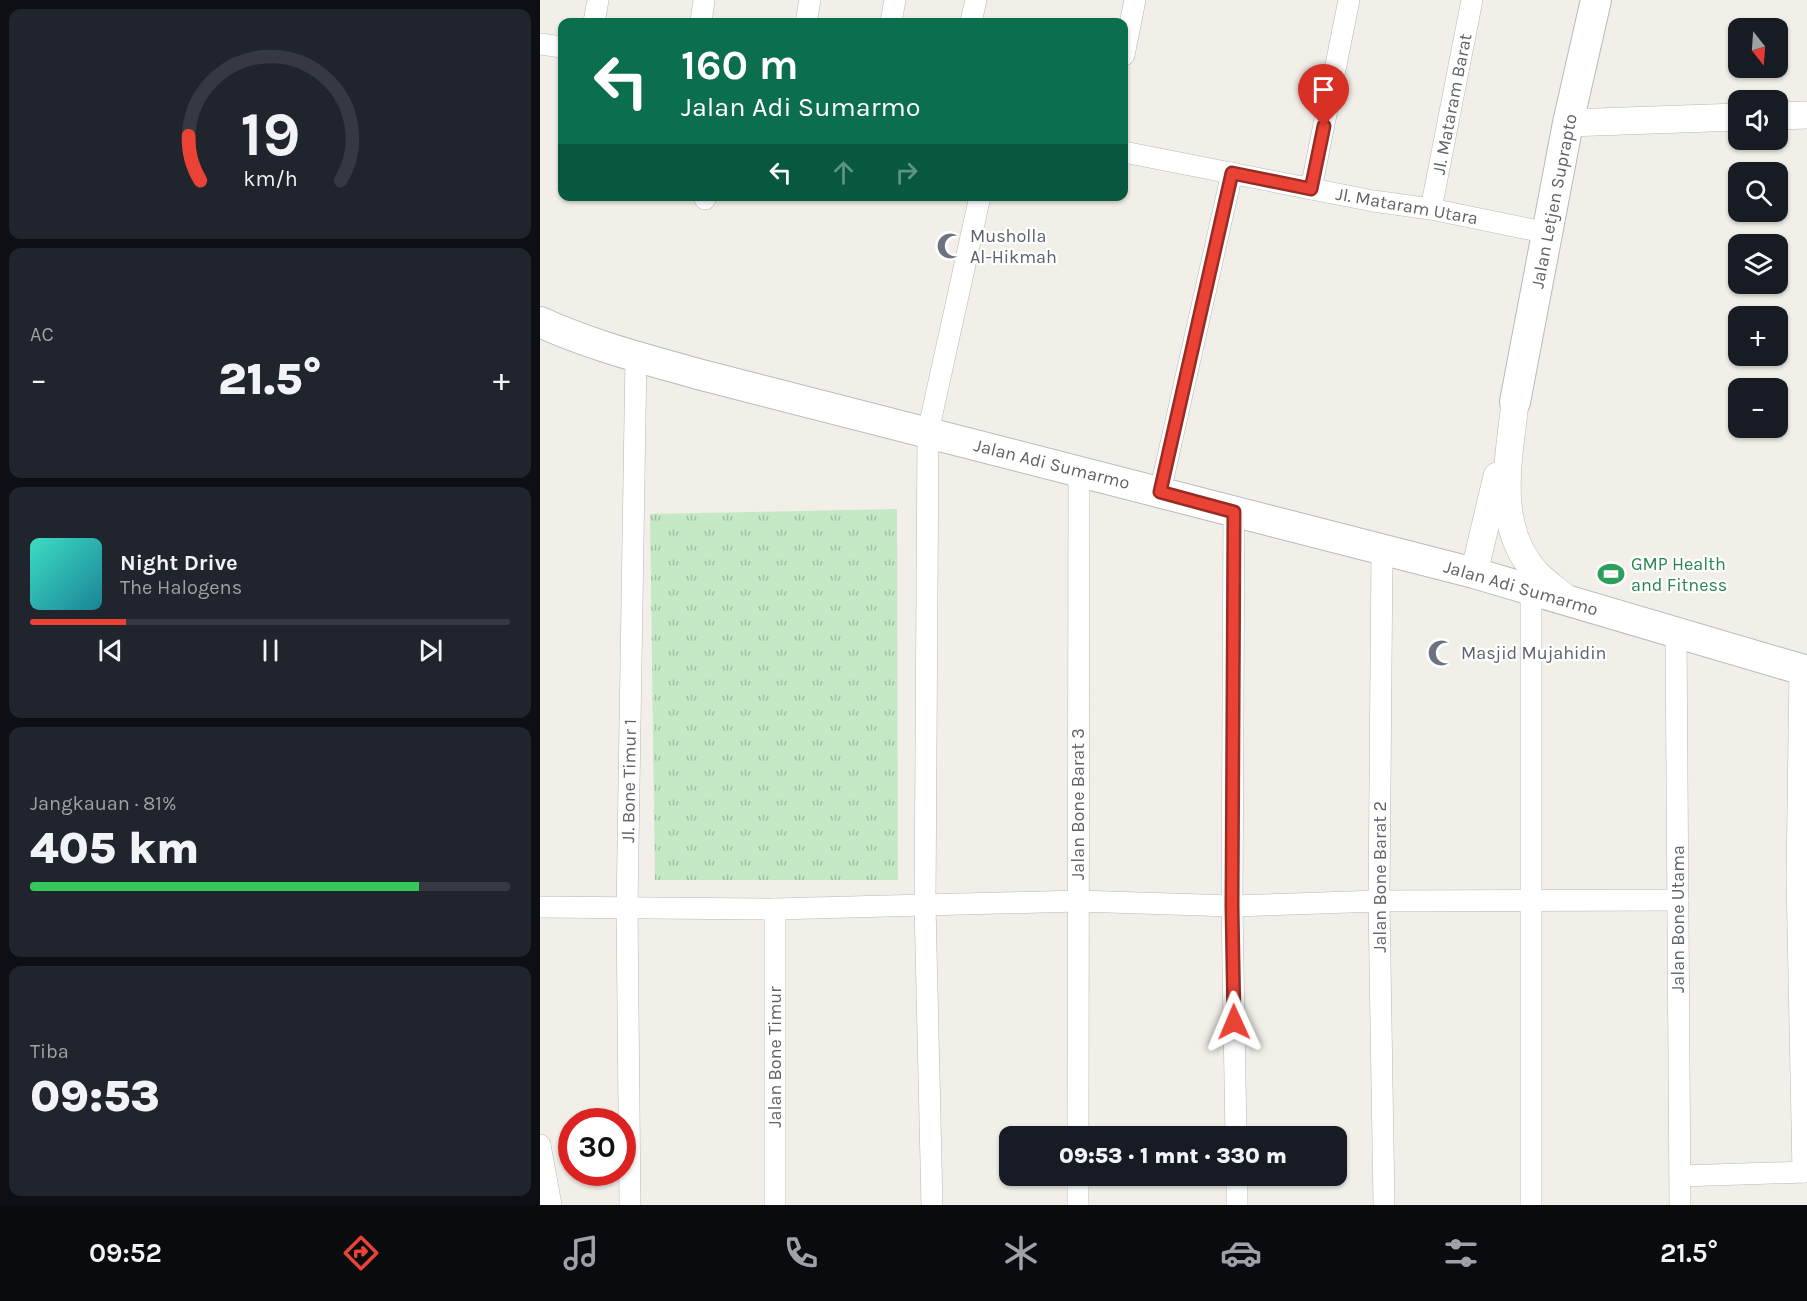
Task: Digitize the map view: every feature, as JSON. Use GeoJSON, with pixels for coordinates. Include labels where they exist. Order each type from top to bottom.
{"type":"FeatureCollection","features":[{"type":"Feature","properties":{"kind":"main road","name":"Jalan Letjen Suprapto"},"geometry":{"type":"LineString","coordinates":[[1515,402],[1568,123],[1596,0]]}},
{"type":"Feature","properties":{"kind":"main road","name":"Jalan Adi Sumarmo"},"geometry":{"type":"LineString","coordinates":[[540,322],[560,331],[698,374],[1474,573],[1803,670]]}},
{"type":"Feature","properties":{"kind":"street"},"geometry":{"type":"LineString","coordinates":[[595,18],[598,0]]}},
{"type":"Feature","properties":{"kind":"street"},"geometry":{"type":"LineString","coordinates":[[702,18],[704,0]]}},
{"type":"Feature","properties":{"kind":"street"},"geometry":{"type":"LineString","coordinates":[[807,18],[810,0]]}},
{"type":"Feature","properties":{"kind":"street"},"geometry":{"type":"LineString","coordinates":[[892,18],[895,0]]}},
{"type":"Feature","properties":{"kind":"street"},"geometry":{"type":"LineString","coordinates":[[972,18],[976,0]]}},
{"type":"Feature","properties":{"kind":"street"},"geometry":{"type":"LineString","coordinates":[[1128,35],[1135,0]]}},
{"type":"Feature","properties":{"kind":"street"},"geometry":{"type":"LineString","coordinates":[[1311,189],[1349,0]]}},
{"type":"Feature","properties":{"kind":"street","name":"Jl. Mataram Barat"},"geometry":{"type":"LineString","coordinates":[[1431,209],[1472,0]]}},
{"type":"Feature","properties":{"kind":"street"},"geometry":{"type":"LineString","coordinates":[[540,44],[558,46]]}},
{"type":"Feature","properties":{"kind":"street"},"geometry":{"type":"LineString","coordinates":[[1788,116],[1807,115]]}},
{"type":"Feature","properties":{"kind":"street"},"geometry":{"type":"LineString","coordinates":[[1568,123],[1728,117]]}},
{"type":"Feature","properties":{"kind":"street","name":"Jl. Mataram Utara"},"geometry":{"type":"LineString","coordinates":[[1128,153],[1372,201],[1431,209],[1548,232]]}},
{"type":"Feature","properties":{"kind":"street"},"geometry":{"type":"LineString","coordinates":[[1160,492],[1232,173]]}},
{"type":"Feature","properties":{"kind":"street"},"geometry":{"type":"LineString","coordinates":[[932,1205],[925,905],[928,432],[979,201]]}},
{"type":"Feature","properties":{"kind":"street","name":"Jl. Bone Timur 1"},"geometry":{"type":"LineString","coordinates":[[630,1205],[627,909],[636,356]]}},
{"type":"Feature","properties":{"kind":"street"},"geometry":{"type":"LineString","coordinates":[[1474,573],[1515,402]]}},
{"type":"Feature","properties":{"kind":"street"},"geometry":{"type":"LineString","coordinates":[[1515,402],[1506,497],[1509,525],[1519,550],[1537,574],[1570,601]]}},
{"type":"Feature","properties":{"kind":"street","name":"Jalan Bone Barat 3"},"geometry":{"type":"LineString","coordinates":[[1078,1126],[1079,471]]}},
{"type":"Feature","properties":{"kind":"street"},"geometry":{"type":"LineString","coordinates":[[1234,512],[1232,906],[1236,1126]]}},
{"type":"Feature","properties":{"kind":"street","name":"Jalan Bone Barat 2"},"geometry":{"type":"LineString","coordinates":[[1382,550],[1379,901],[1384,1205]]}},
{"type":"Feature","properties":{"kind":"street"},"geometry":{"type":"LineString","coordinates":[[1531,589],[1531,1205]]}},
{"type":"Feature","properties":{"kind":"street","name":"Jalan Bone Utama"},"geometry":{"type":"LineString","coordinates":[[1676,632],[1680,1205]]}},
{"type":"Feature","properties":{"kind":"street"},"geometry":{"type":"LineString","coordinates":[[1680,1176],[1805,1172],[1797,878],[1803,670]]}},
{"type":"Feature","properties":{"kind":"street"},"geometry":{"type":"LineString","coordinates":[[540,907],[774,909],[1078,901],[1232,906],[1379,901],[1678,900]]}},
{"type":"Feature","properties":{"kind":"street","name":"Jalan Bone Timur"},"geometry":{"type":"LineString","coordinates":[[774,909],[775,1205]]}},
{"type":"Feature","properties":{"kind":"street"},"geometry":{"type":"LineString","coordinates":[[540,1145],[551,1205]]}},
{"type":"Feature","properties":{"kind":"street"},"geometry":{"type":"LineString","coordinates":[[1078,1186],[1078,1205]]}},
{"type":"Feature","properties":{"kind":"street"},"geometry":{"type":"LineString","coordinates":[[1237,1186],[1237,1205]]}},
{"type":"Feature","properties":{"kind":"green space"},"geometry":{"type":"Polygon","coordinates":[[[897,509],[898,880],[655,880],[650,514],[897,509]]]}},
{"type":"Feature","properties":{"kind":"place","name":"Musholla Al-Hikmah"},"geometry":{"type":"Point","coordinates":[950,246]}},
{"type":"Feature","properties":{"kind":"place","name":"GMP Health and Fitness"},"geometry":{"type":"Point","coordinates":[1611,574]}},
{"type":"Feature","properties":{"kind":"place","name":"Masjid Mujahidin"},"geometry":{"type":"Point","coordinates":[1441,653]}},
{"type":"Feature","properties":{"kind":"route"},"geometry":{"type":"LineString","coordinates":[[1234,1022],[1232,906],[1234,512],[1160,492],[1232,173],[1311,189],[1324,126]]}}]}
